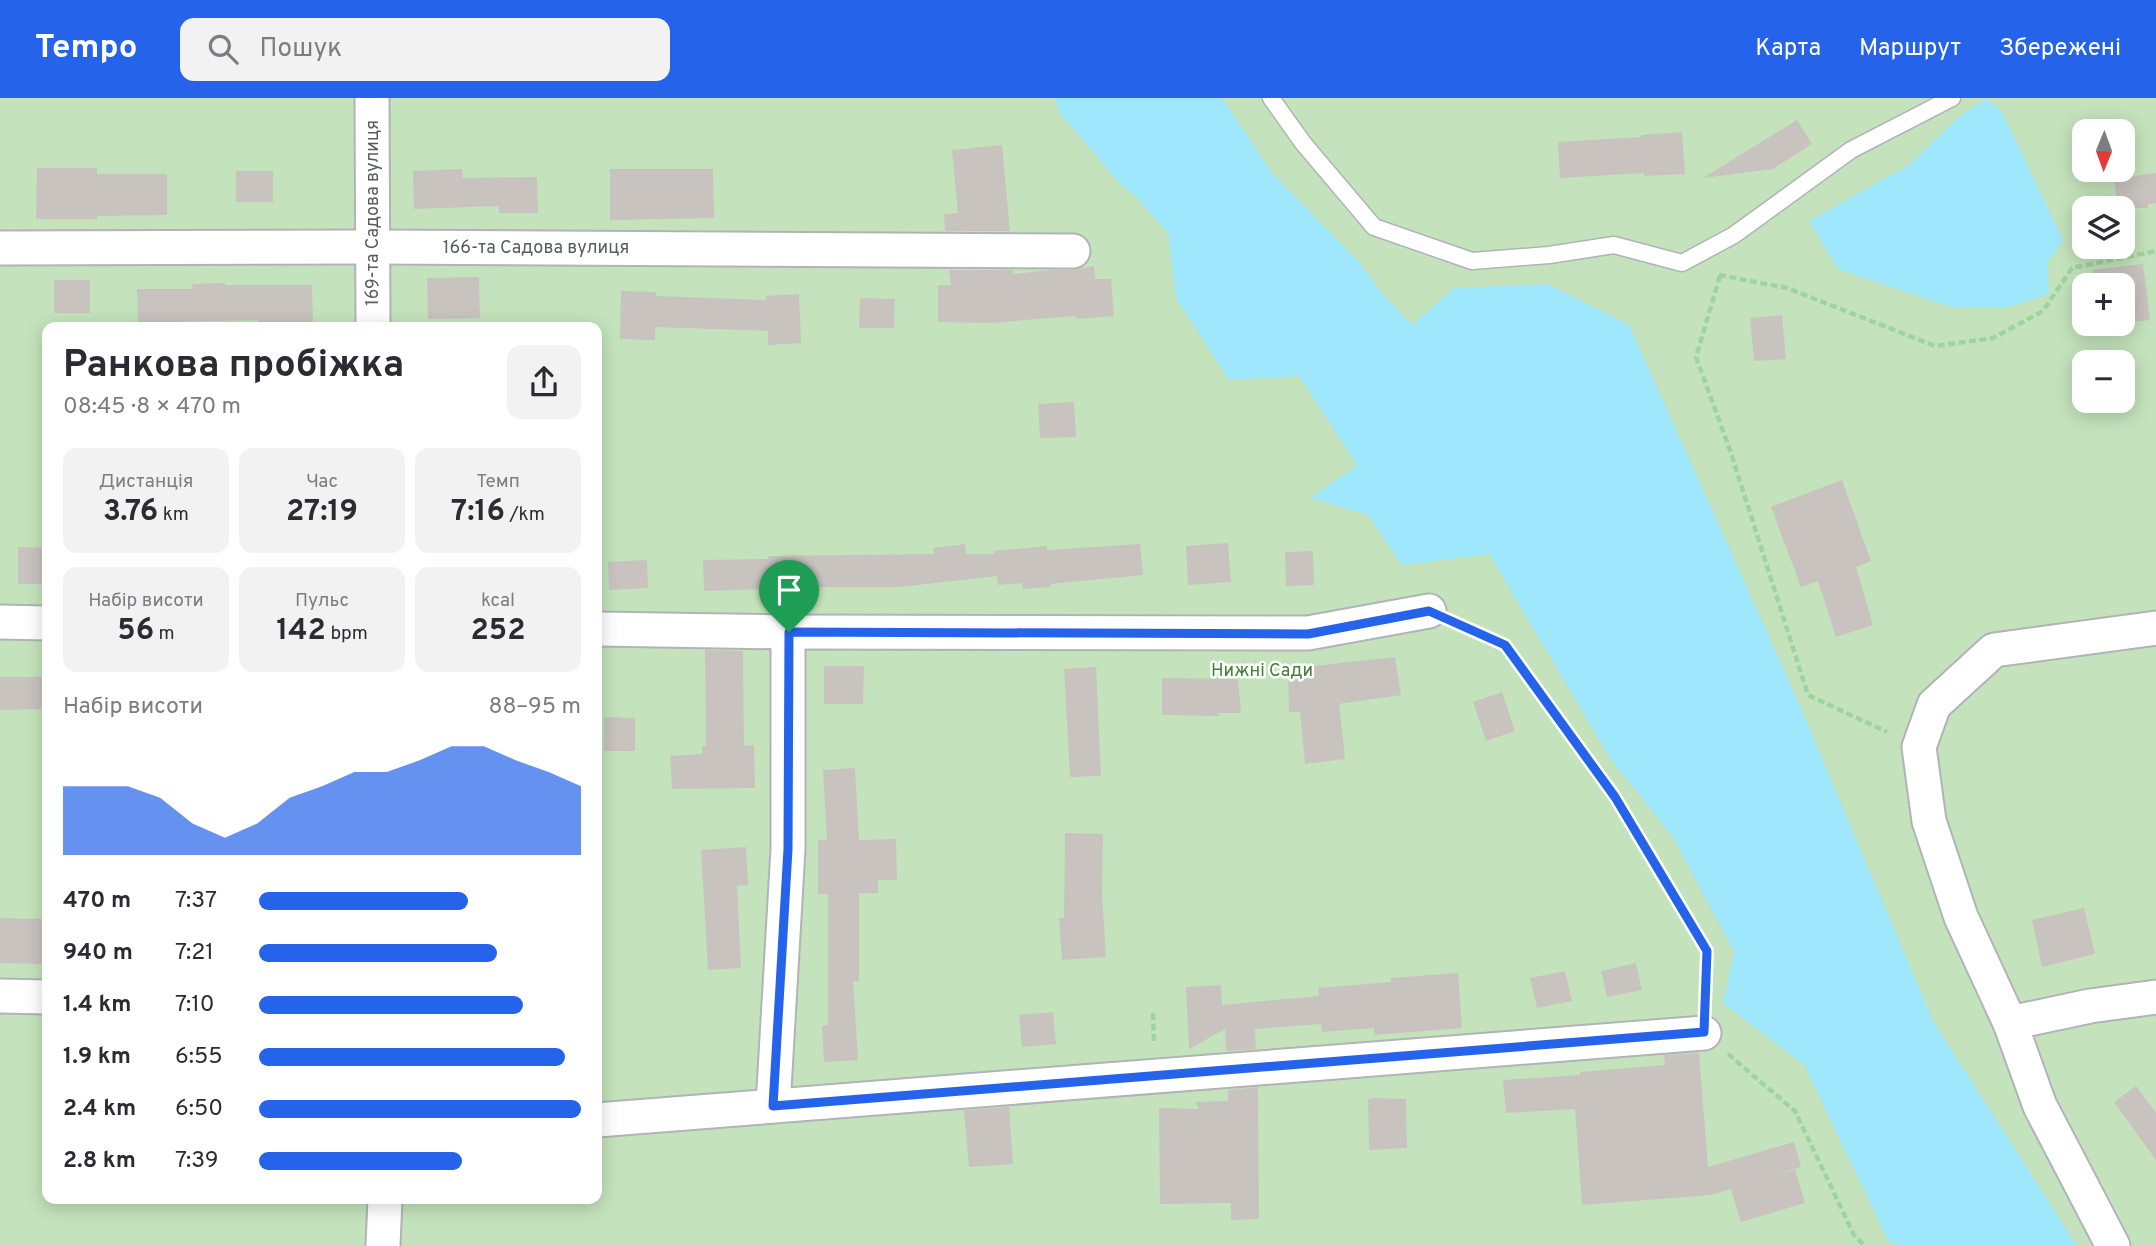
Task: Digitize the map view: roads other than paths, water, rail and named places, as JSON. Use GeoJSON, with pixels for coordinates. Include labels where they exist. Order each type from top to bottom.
{"type":"FeatureCollection","features":[{"type":"Feature","properties":{"kind":"street","name":"169-та Садова вулиця"},"geometry":{"type":"LineString","coordinates":[[372,98],[373,322]]}},
{"type":"Feature","properties":{"kind":"street","name":"166-та Садова вулиця"},"geometry":{"type":"LineString","coordinates":[[0,248],[1073,251]]}},
{"type":"Feature","properties":{"kind":"street"},"geometry":{"type":"LineString","coordinates":[[602,629],[1308,634],[1429,611]]}},
{"type":"Feature","properties":{"kind":"street"},"geometry":{"type":"LineString","coordinates":[[0,622],[42,623]]}},
{"type":"Feature","properties":{"kind":"street"},"geometry":{"type":"LineString","coordinates":[[2113,1246],[2040,1106],[2010,1023],[1961,917],[1929,821],[1919,747],[1934,705],[1994,650],[2156,628]]}},
{"type":"Feature","properties":{"kind":"street"},"geometry":{"type":"LineString","coordinates":[[773,1106],[788,849],[789,632]]}},
{"type":"Feature","properties":{"kind":"street"},"geometry":{"type":"LineString","coordinates":[[0,996],[42,997]]}},
{"type":"Feature","properties":{"kind":"street"},"geometry":{"type":"LineString","coordinates":[[2010,1023],[2090,1006],[2156,997]]}},
{"type":"Feature","properties":{"kind":"street"},"geometry":{"type":"LineString","coordinates":[[602,1120],[1704,1032]]}},
{"type":"Feature","properties":{"kind":"street"},"geometry":{"type":"LineString","coordinates":[[383,1246],[385,1204]]}},
{"type":"Feature","properties":{"kind":"lane"},"geometry":{"type":"LineString","coordinates":[[1271,98],[1303,143],[1374,227],[1472,261],[1614,245],[1682,263],[1734,235],[1851,150],[1952,98]]}},
{"type":"Feature","properties":{"kind":"water"},"geometry":{"type":"Polygon","coordinates":[[[1054,98],[1222,98],[1272,173],[1359,262],[1380,291],[1412,325],[1454,288],[1548,284],[1629,325],[1796,697],[1933,1021],[2077,1246],[1897,1246],[1888,1240],[1804,1065],[1723,1003],[1734,952],[1673,837],[1612,761],[1489,554],[1402,565],[1368,515],[1310,498],[1357,465],[1299,376],[1229,380],[1176,298],[1168,233],[1135,196],[1118,182],[1060,113],[1054,98]]]}},
{"type":"Feature","properties":{"kind":"water"},"geometry":{"type":"Polygon","coordinates":[[[1985,99],[2001,110],[2063,240],[2047,263],[2049,294],[2006,308],[1954,308],[1838,269],[1809,221],[1909,165],[1956,119],[1985,99]]]}},
{"type":"Feature","properties":{"kind":"park label","name":"Нижні Сади"},"geometry":{"type":"Point","coordinates":[1262,671]}}]}
